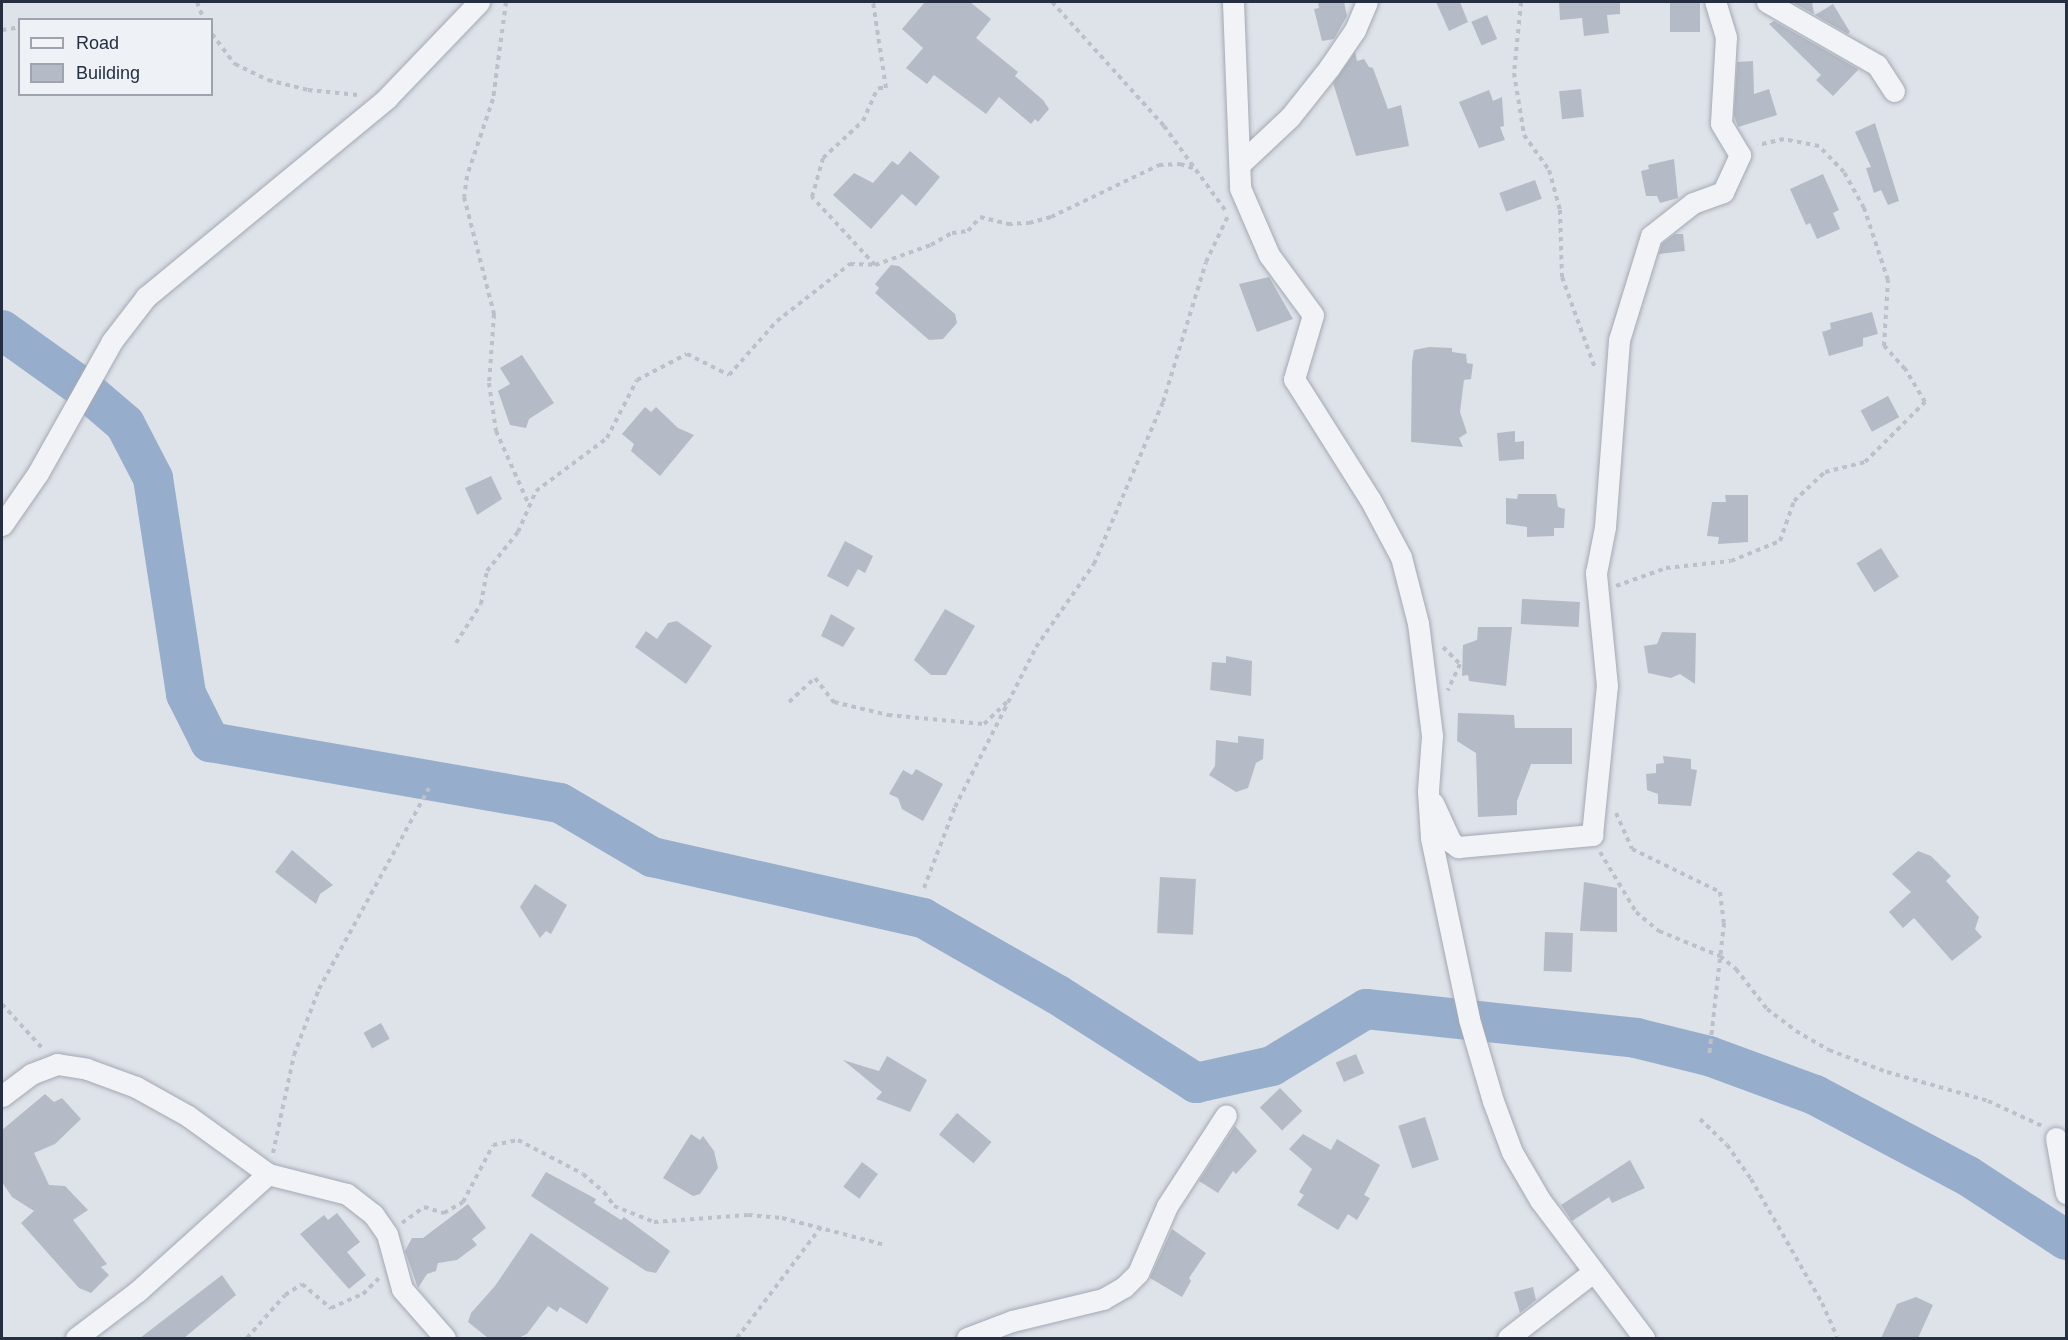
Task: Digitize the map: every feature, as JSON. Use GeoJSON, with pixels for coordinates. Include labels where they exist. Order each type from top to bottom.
{"type":"FeatureCollection","features":[{"type":"Feature","properties":{"kind":"street"},"geometry":{"type":"LineString","coordinates":[[2,525],[38,473],[112,341],[146,297],[387,98],[479,2]]}},
{"type":"Feature","properties":{"kind":"street"},"geometry":{"type":"LineString","coordinates":[[1233,2],[1240,188],[1269,255],[1313,315],[1294,379],[1401,557],[1418,623],[1428,684],[1432,736],[1428,791],[1431,838],[1469,1019],[1493,1101],[1512,1152],[1540,1200],[1644,1338]]}},
{"type":"Feature","properties":{"kind":"street"},"geometry":{"type":"LineString","coordinates":[[1240,164],[1290,117],[1329,68],[1355,30],[1367,2]]}},
{"type":"Feature","properties":{"kind":"street"},"geometry":{"type":"LineString","coordinates":[[1428,791],[1451,842],[1458,848],[1592,836],[1607,686],[1596,573],[1605,527],[1613,396],[1619,340],[1651,236],[1693,203],[1723,192],[1740,154],[1721,123],[1726,37],[1715,2]]}},
{"type":"Feature","properties":{"kind":"street"},"geometry":{"type":"LineString","coordinates":[[1767,2],[1877,65],[1894,92]]}},
{"type":"Feature","properties":{"kind":"street"},"geometry":{"type":"LineString","coordinates":[[2,1096],[31,1074],[57,1064],[87,1070],[136,1088],[188,1116],[268,1174],[347,1194],[373,1214],[387,1234],[391,1256],[402,1289],[445,1338]]}},
{"type":"Feature","properties":{"kind":"street"},"geometry":{"type":"LineString","coordinates":[[967,1338],[1012,1321],[1103,1299],[1124,1287],[1138,1273],[1167,1206],[1227,1115]]}},
{"type":"Feature","properties":{"kind":"street"},"geometry":{"type":"LineString","coordinates":[[2056,1138],[2067,1193]]}},
{"type":"Feature","properties":{"kind":"street"},"geometry":{"type":"LineString","coordinates":[[76,1338],[138,1291],[268,1174]]}},
{"type":"Feature","properties":{"kind":"street"},"geometry":{"type":"LineString","coordinates":[[1508,1338],[1593,1272]]}},
{"type":"Feature","properties":{"kind":"path"},"geometry":{"type":"LineString","coordinates":[[197,2],[203,18]]}},
{"type":"Feature","properties":{"kind":"path"},"geometry":{"type":"LineString","coordinates":[[506,2],[493,99],[466,176],[464,197],[494,314],[489,383],[496,431],[528,503]]}},
{"type":"Feature","properties":{"kind":"path"},"geometry":{"type":"LineString","coordinates":[[873,2],[886,88],[878,88],[863,121],[823,158],[812,197],[875,265]]}},
{"type":"Feature","properties":{"kind":"path"},"geometry":{"type":"LineString","coordinates":[[1053,2],[1134,91],[1229,215]]}},
{"type":"Feature","properties":{"kind":"path"},"geometry":{"type":"LineString","coordinates":[[1521,2],[1514,73],[1524,135],[1549,170],[1560,210],[1562,277],[1589,356],[1613,396]]}},
{"type":"Feature","properties":{"kind":"path"},"geometry":{"type":"LineString","coordinates":[[2,30],[18,27]]}},
{"type":"Feature","properties":{"kind":"path"},"geometry":{"type":"LineString","coordinates":[[213,36],[217,46],[235,64],[268,80],[308,90],[387,98]]}},
{"type":"Feature","properties":{"kind":"path"},"geometry":{"type":"LineString","coordinates":[[1599,590],[1640,581],[1666,568],[1731,561],[1780,541],[1794,501],[1825,472],[1865,462],[1925,402],[1905,369],[1884,346],[1888,280],[1869,218],[1845,172],[1819,146],[1784,139],[1745,148],[1740,154]]}},
{"type":"Feature","properties":{"kind":"path"},"geometry":{"type":"LineString","coordinates":[[456,643],[481,604],[487,572],[518,532],[528,503],[536,491],[607,438],[638,380],[687,354],[729,375],[777,321],[850,264],[875,265],[931,245],[952,233],[968,231],[980,217],[1008,224],[1029,223],[1093,198],[1159,165],[1180,164],[1195,169]]}},
{"type":"Feature","properties":{"kind":"path"},"geometry":{"type":"LineString","coordinates":[[924,888],[955,807],[1036,647],[1094,564],[1163,402],[1203,271],[1240,188]]}},
{"type":"Feature","properties":{"kind":"path"},"geometry":{"type":"LineString","coordinates":[[789,702],[815,678],[834,702],[859,709],[984,724],[1010,699]]}},
{"type":"Feature","properties":{"kind":"path"},"geometry":{"type":"LineString","coordinates":[[268,1174],[294,1055],[319,989],[429,788]]}},
{"type":"Feature","properties":{"kind":"path"},"geometry":{"type":"LineString","coordinates":[[1611,801],[1632,849],[1720,892],[1724,923],[1709,1056]]}},
{"type":"Feature","properties":{"kind":"path"},"geometry":{"type":"LineString","coordinates":[[1592,836],[1635,912],[1659,931],[1720,956],[1736,969],[1767,1009],[1829,1050],[1887,1072],[1988,1101],[2040,1124],[2056,1138]]}},
{"type":"Feature","properties":{"kind":"path"},"geometry":{"type":"LineString","coordinates":[[2,1004],[57,1064]]}},
{"type":"Feature","properties":{"kind":"path"},"geometry":{"type":"LineString","coordinates":[[1700,1119],[1727,1145],[1751,1179],[1822,1302],[1837,1336]]}},
{"type":"Feature","properties":{"kind":"path"},"geometry":{"type":"LineString","coordinates":[[387,1234],[424,1207],[444,1213],[463,1202],[493,1145],[518,1140],[583,1174],[604,1192],[614,1206],[654,1222],[748,1215],[821,1227],[885,1245]]}},
{"type":"Feature","properties":{"kind":"path"},"geometry":{"type":"LineString","coordinates":[[737,1338],[821,1227]]}},
{"type":"Feature","properties":{"kind":"path"},"geometry":{"type":"LineString","coordinates":[[247,1338],[285,1295],[302,1284],[331,1308],[363,1294],[381,1276],[391,1256]]}},
{"type":"Feature","properties":{"kind":"building"},"geometry":{"type":"Polygon","coordinates":[[[925,2],[970,2],[991,19],[976,38],[1018,72],[1015,76],[1043,100],[1049,109],[1038,122],[1035,119],[1031,124],[999,97],[986,114],[934,75],[927,84],[906,68],[923,48],[902,29],[925,2]]]}},
{"type":"Feature","properties":{"kind":"building"},"geometry":{"type":"Polygon","coordinates":[[[1318,2],[1344,2],[1347,16],[1334,39],[1322,41],[1314,9],[1319,8],[1318,2]]]}},
{"type":"Feature","properties":{"kind":"building"},"geometry":{"type":"Polygon","coordinates":[[[1436,2],[1460,2],[1468,22],[1449,31],[1436,2]]]}},
{"type":"Feature","properties":{"kind":"building"},"geometry":{"type":"Polygon","coordinates":[[[1559,2],[1620,2],[1620,14],[1607,15],[1609,33],[1584,36],[1582,18],[1560,20],[1559,2]]]}},
{"type":"Feature","properties":{"kind":"building"},"geometry":{"type":"Polygon","coordinates":[[[1670,2],[1700,2],[1700,32],[1670,32],[1670,2]]]}},
{"type":"Feature","properties":{"kind":"building"},"geometry":{"type":"Polygon","coordinates":[[[1792,2],[1812,2],[1814,14],[1792,2]]]}},
{"type":"Feature","properties":{"kind":"building"},"geometry":{"type":"Polygon","coordinates":[[[1833,4],[1850,32],[1848,34],[1815,15],[1833,4]]]}},
{"type":"Feature","properties":{"kind":"building"},"geometry":{"type":"Polygon","coordinates":[[[1487,15],[1497,39],[1482,46],[1471,22],[1487,15]]]}},
{"type":"Feature","properties":{"kind":"building"},"geometry":{"type":"Polygon","coordinates":[[[1774,21],[1858,70],[1833,96],[1816,80],[1821,75],[1769,24],[1774,21]]]}},
{"type":"Feature","properties":{"kind":"building"},"geometry":{"type":"Polygon","coordinates":[[[1355,52],[1357,61],[1364,59],[1369,67],[1373,68],[1388,109],[1401,105],[1409,146],[1356,156],[1333,83],[1355,52]]]}},
{"type":"Feature","properties":{"kind":"building"},"geometry":{"type":"Polygon","coordinates":[[[1753,61],[1754,94],[1769,89],[1777,115],[1738,127],[1734,115],[1737,62],[1753,61]]]}},
{"type":"Feature","properties":{"kind":"building"},"geometry":{"type":"Polygon","coordinates":[[[1581,89],[1584,117],[1562,119],[1559,91],[1581,89]]]}},
{"type":"Feature","properties":{"kind":"building"},"geometry":{"type":"Polygon","coordinates":[[[1489,90],[1493,101],[1502,97],[1504,126],[1500,127],[1505,140],[1479,148],[1459,102],[1489,90]]]}},
{"type":"Feature","properties":{"kind":"building"},"geometry":{"type":"Polygon","coordinates":[[[1875,123],[1899,201],[1888,205],[1881,190],[1874,193],[1866,168],[1871,167],[1855,132],[1875,123]]]}},
{"type":"Feature","properties":{"kind":"building"},"geometry":{"type":"Polygon","coordinates":[[[910,151],[940,177],[916,206],[902,194],[871,229],[833,195],[854,173],[873,183],[892,161],[898,165],[910,151]]]}},
{"type":"Feature","properties":{"kind":"building"},"geometry":{"type":"Polygon","coordinates":[[[1674,159],[1678,198],[1660,203],[1657,196],[1646,196],[1641,171],[1649,169],[1648,165],[1674,159]]]}},
{"type":"Feature","properties":{"kind":"building"},"geometry":{"type":"Polygon","coordinates":[[[1823,174],[1839,210],[1833,213],[1840,229],[1817,239],[1810,223],[1806,225],[1790,189],[1823,174]]]}},
{"type":"Feature","properties":{"kind":"building"},"geometry":{"type":"Polygon","coordinates":[[[1535,180],[1542,199],[1506,212],[1499,193],[1535,180]]]}},
{"type":"Feature","properties":{"kind":"building"},"geometry":{"type":"Polygon","coordinates":[[[1675,234],[1683,234],[1685,251],[1659,254],[1662,244],[1675,234]]]}},
{"type":"Feature","properties":{"kind":"building"},"geometry":{"type":"Polygon","coordinates":[[[891,265],[899,266],[955,314],[957,323],[943,339],[929,340],[875,293],[879,288],[875,284],[891,265]]]}},
{"type":"Feature","properties":{"kind":"building"},"geometry":{"type":"Polygon","coordinates":[[[1269,277],[1293,319],[1257,332],[1239,284],[1269,277]]]}},
{"type":"Feature","properties":{"kind":"building"},"geometry":{"type":"Polygon","coordinates":[[[1872,312],[1878,334],[1863,338],[1863,346],[1829,356],[1822,332],[1831,329],[1830,323],[1872,312]]]}},
{"type":"Feature","properties":{"kind":"building"},"geometry":{"type":"Polygon","coordinates":[[[1429,347],[1452,348],[1452,352],[1466,354],[1467,363],[1473,364],[1471,379],[1464,380],[1460,412],[1467,433],[1459,438],[1463,447],[1411,442],[1414,350],[1429,347]]]}},
{"type":"Feature","properties":{"kind":"building"},"geometry":{"type":"Polygon","coordinates":[[[522,355],[554,403],[529,419],[526,428],[510,425],[498,391],[510,384],[500,368],[522,355]]]}},
{"type":"Feature","properties":{"kind":"building"},"geometry":{"type":"Polygon","coordinates":[[[1888,396],[1899,417],[1872,432],[1861,411],[1888,396]]]}},
{"type":"Feature","properties":{"kind":"building"},"geometry":{"type":"Polygon","coordinates":[[[645,407],[651,412],[656,407],[678,428],[694,435],[660,476],[631,451],[634,444],[622,434],[645,407]]]}},
{"type":"Feature","properties":{"kind":"building"},"geometry":{"type":"Polygon","coordinates":[[[1515,431],[1515,442],[1524,441],[1524,459],[1499,461],[1497,433],[1515,431]]]}},
{"type":"Feature","properties":{"kind":"building"},"geometry":{"type":"Polygon","coordinates":[[[491,476],[502,499],[477,515],[465,488],[491,476]]]}},
{"type":"Feature","properties":{"kind":"building"},"geometry":{"type":"Polygon","coordinates":[[[1518,494],[1556,494],[1558,507],[1565,509],[1564,528],[1554,528],[1554,536],[1527,537],[1527,527],[1506,524],[1506,498],[1517,499],[1518,494]]]}},
{"type":"Feature","properties":{"kind":"building"},"geometry":{"type":"Polygon","coordinates":[[[1725,495],[1748,495],[1748,542],[1718,544],[1719,537],[1707,536],[1712,502],[1726,502],[1725,495]]]}},
{"type":"Feature","properties":{"kind":"building"},"geometry":{"type":"Polygon","coordinates":[[[845,541],[873,556],[865,573],[858,569],[848,587],[827,576],[845,541]]]}},
{"type":"Feature","properties":{"kind":"building"},"geometry":{"type":"Polygon","coordinates":[[[1881,548],[1899,577],[1874,592],[1856,563],[1881,548]]]}},
{"type":"Feature","properties":{"kind":"building"},"geometry":{"type":"Polygon","coordinates":[[[1522,599],[1580,602],[1579,627],[1521,624],[1522,599]]]}},
{"type":"Feature","properties":{"kind":"building"},"geometry":{"type":"Polygon","coordinates":[[[945,609],[975,626],[946,675],[931,675],[914,660],[945,609]]]}},
{"type":"Feature","properties":{"kind":"building"},"geometry":{"type":"Polygon","coordinates":[[[831,614],[855,628],[843,647],[821,636],[831,614]]]}},
{"type":"Feature","properties":{"kind":"building"},"geometry":{"type":"Polygon","coordinates":[[[677,621],[712,646],[686,684],[635,647],[646,631],[657,639],[668,623],[677,621]]]}},
{"type":"Feature","properties":{"kind":"building"},"geometry":{"type":"Polygon","coordinates":[[[1478,627],[1512,627],[1506,686],[1469,681],[1468,675],[1462,676],[1463,645],[1477,640],[1478,627]]]}},
{"type":"Feature","properties":{"kind":"building"},"geometry":{"type":"Polygon","coordinates":[[[1662,632],[1696,633],[1695,684],[1680,674],[1671,678],[1648,673],[1644,646],[1657,644],[1662,632]]]}},
{"type":"Feature","properties":{"kind":"building"},"geometry":{"type":"Polygon","coordinates":[[[1226,656],[1252,661],[1251,696],[1210,690],[1212,662],[1226,663],[1226,656]]]}},
{"type":"Feature","properties":{"kind":"building"},"geometry":{"type":"Polygon","coordinates":[[[1458,713],[1514,715],[1515,728],[1572,728],[1572,764],[1531,764],[1517,801],[1517,815],[1478,817],[1476,753],[1457,741],[1458,713]]]}},
{"type":"Feature","properties":{"kind":"building"},"geometry":{"type":"Polygon","coordinates":[[[1238,736],[1264,739],[1263,759],[1256,763],[1248,788],[1236,792],[1209,775],[1215,766],[1216,740],[1238,743],[1238,736]]]}},
{"type":"Feature","properties":{"kind":"building"},"geometry":{"type":"Polygon","coordinates":[[[1663,756],[1691,759],[1691,769],[1697,770],[1691,806],[1658,804],[1658,794],[1647,790],[1646,774],[1656,773],[1656,764],[1664,763],[1663,756]]]}},
{"type":"Feature","properties":{"kind":"building"},"geometry":{"type":"Polygon","coordinates":[[[916,769],[943,784],[923,821],[902,809],[898,798],[889,794],[903,770],[912,775],[916,769]]]}},
{"type":"Feature","properties":{"kind":"building"},"geometry":{"type":"Polygon","coordinates":[[[292,850],[333,885],[320,894],[316,904],[275,872],[292,850]]]}},
{"type":"Feature","properties":{"kind":"building"},"geometry":{"type":"Polygon","coordinates":[[[1918,851],[1931,856],[1951,876],[1946,881],[1979,917],[1975,929],[1982,937],[1952,961],[1914,918],[1903,928],[1889,912],[1911,892],[1892,874],[1918,851]]]}},
{"type":"Feature","properties":{"kind":"building"},"geometry":{"type":"Polygon","coordinates":[[[1160,877],[1196,879],[1193,935],[1157,933],[1160,877]]]}},
{"type":"Feature","properties":{"kind":"building"},"geometry":{"type":"Polygon","coordinates":[[[1584,882],[1617,888],[1617,932],[1580,931],[1584,882]]]}},
{"type":"Feature","properties":{"kind":"building"},"geometry":{"type":"Polygon","coordinates":[[[535,884],[567,905],[551,934],[546,931],[540,938],[520,907],[535,884]]]}},
{"type":"Feature","properties":{"kind":"building"},"geometry":{"type":"Polygon","coordinates":[[[1545,932],[1573,933],[1572,972],[1544,971],[1545,932]]]}},
{"type":"Feature","properties":{"kind":"building"},"geometry":{"type":"Polygon","coordinates":[[[381,1023],[390,1039],[372,1048],[364,1033],[381,1023]]]}},
{"type":"Feature","properties":{"kind":"building"},"geometry":{"type":"Polygon","coordinates":[[[1356,1054],[1364,1073],[1344,1082],[1336,1063],[1356,1054]]]}},
{"type":"Feature","properties":{"kind":"building"},"geometry":{"type":"Polygon","coordinates":[[[887,1056],[927,1080],[910,1112],[876,1099],[882,1092],[843,1060],[879,1071],[887,1056]]]}},
{"type":"Feature","properties":{"kind":"building"},"geometry":{"type":"Polygon","coordinates":[[[1280,1088],[1302,1111],[1282,1130],[1260,1107],[1280,1088]]]}},
{"type":"Feature","properties":{"kind":"building"},"geometry":{"type":"Polygon","coordinates":[[[45,1094],[54,1102],[62,1098],[81,1119],[55,1144],[34,1153],[49,1185],[65,1186],[88,1210],[73,1220],[107,1264],[101,1267],[109,1275],[91,1293],[79,1288],[21,1223],[34,1211],[12,1197],[2,1182],[2,1130],[45,1094]]]}},
{"type":"Feature","properties":{"kind":"building"},"geometry":{"type":"Polygon","coordinates":[[[957,1113],[991,1142],[973,1163],[939,1134],[957,1113]]]}},
{"type":"Feature","properties":{"kind":"building"},"geometry":{"type":"Polygon","coordinates":[[[1425,1117],[1439,1160],[1412,1168],[1398,1126],[1425,1117]]]}},
{"type":"Feature","properties":{"kind":"building"},"geometry":{"type":"Polygon","coordinates":[[[1235,1126],[1257,1151],[1236,1174],[1233,1171],[1218,1193],[1199,1181],[1235,1126]]]}},
{"type":"Feature","properties":{"kind":"building"},"geometry":{"type":"Polygon","coordinates":[[[691,1134],[700,1140],[703,1136],[714,1151],[718,1168],[700,1194],[693,1196],[663,1178],[691,1134]]]}},
{"type":"Feature","properties":{"kind":"building"},"geometry":{"type":"Polygon","coordinates":[[[1303,1134],[1331,1150],[1337,1139],[1380,1165],[1364,1195],[1370,1198],[1357,1220],[1348,1214],[1338,1230],[1297,1205],[1304,1195],[1299,1192],[1312,1169],[1289,1149],[1303,1134]]]}},
{"type":"Feature","properties":{"kind":"building"},"geometry":{"type":"Polygon","coordinates":[[[1630,1160],[1645,1188],[1612,1203],[1609,1197],[1572,1221],[1561,1205],[1630,1160]]]}},
{"type":"Feature","properties":{"kind":"building"},"geometry":{"type":"Polygon","coordinates":[[[862,1162],[878,1174],[859,1199],[843,1187],[862,1162]]]}},
{"type":"Feature","properties":{"kind":"building"},"geometry":{"type":"Polygon","coordinates":[[[546,1172],[596,1199],[594,1203],[621,1220],[624,1217],[670,1251],[656,1273],[646,1271],[531,1196],[546,1172]]]}},
{"type":"Feature","properties":{"kind":"building"},"geometry":{"type":"Polygon","coordinates":[[[468,1204],[486,1228],[472,1239],[477,1245],[457,1260],[438,1263],[436,1271],[427,1274],[418,1288],[405,1251],[412,1238],[423,1238],[468,1204]]]}},
{"type":"Feature","properties":{"kind":"building"},"geometry":{"type":"Polygon","coordinates":[[[337,1213],[360,1242],[347,1252],[366,1275],[349,1289],[300,1234],[324,1215],[328,1220],[337,1213]]]}},
{"type":"Feature","properties":{"kind":"building"},"geometry":{"type":"Polygon","coordinates":[[[1172,1229],[1206,1253],[1189,1278],[1191,1281],[1182,1297],[1150,1278],[1172,1229]]]}},
{"type":"Feature","properties":{"kind":"building"},"geometry":{"type":"Polygon","coordinates":[[[531,1233],[609,1288],[587,1324],[560,1307],[557,1312],[548,1306],[527,1334],[518,1338],[488,1338],[468,1322],[471,1313],[495,1286],[531,1233]]]}},
{"type":"Feature","properties":{"kind":"building"},"geometry":{"type":"Polygon","coordinates":[[[222,1275],[236,1295],[184,1338],[140,1338],[222,1275]]]}},
{"type":"Feature","properties":{"kind":"building"},"geometry":{"type":"Polygon","coordinates":[[[1533,1287],[1536,1300],[1520,1313],[1514,1292],[1533,1287]]]}},
{"type":"Feature","properties":{"kind":"building"},"geometry":{"type":"Polygon","coordinates":[[[1916,1297],[1933,1305],[1918,1338],[1881,1338],[1897,1304],[1916,1297]]]}},
{"type":"Feature","properties":{"kind":"waterway"},"geometry":{"type":"LineString","coordinates":[[2,330],[83,388],[125,424],[153,478],[186,694],[210,742],[560,803],[652,857],[923,918],[1058,995],[1196,1083],[1272,1066],[1366,1009],[1636,1038],[1709,1056],[1815,1095],[1968,1176],[2066,1240]]}}]}
